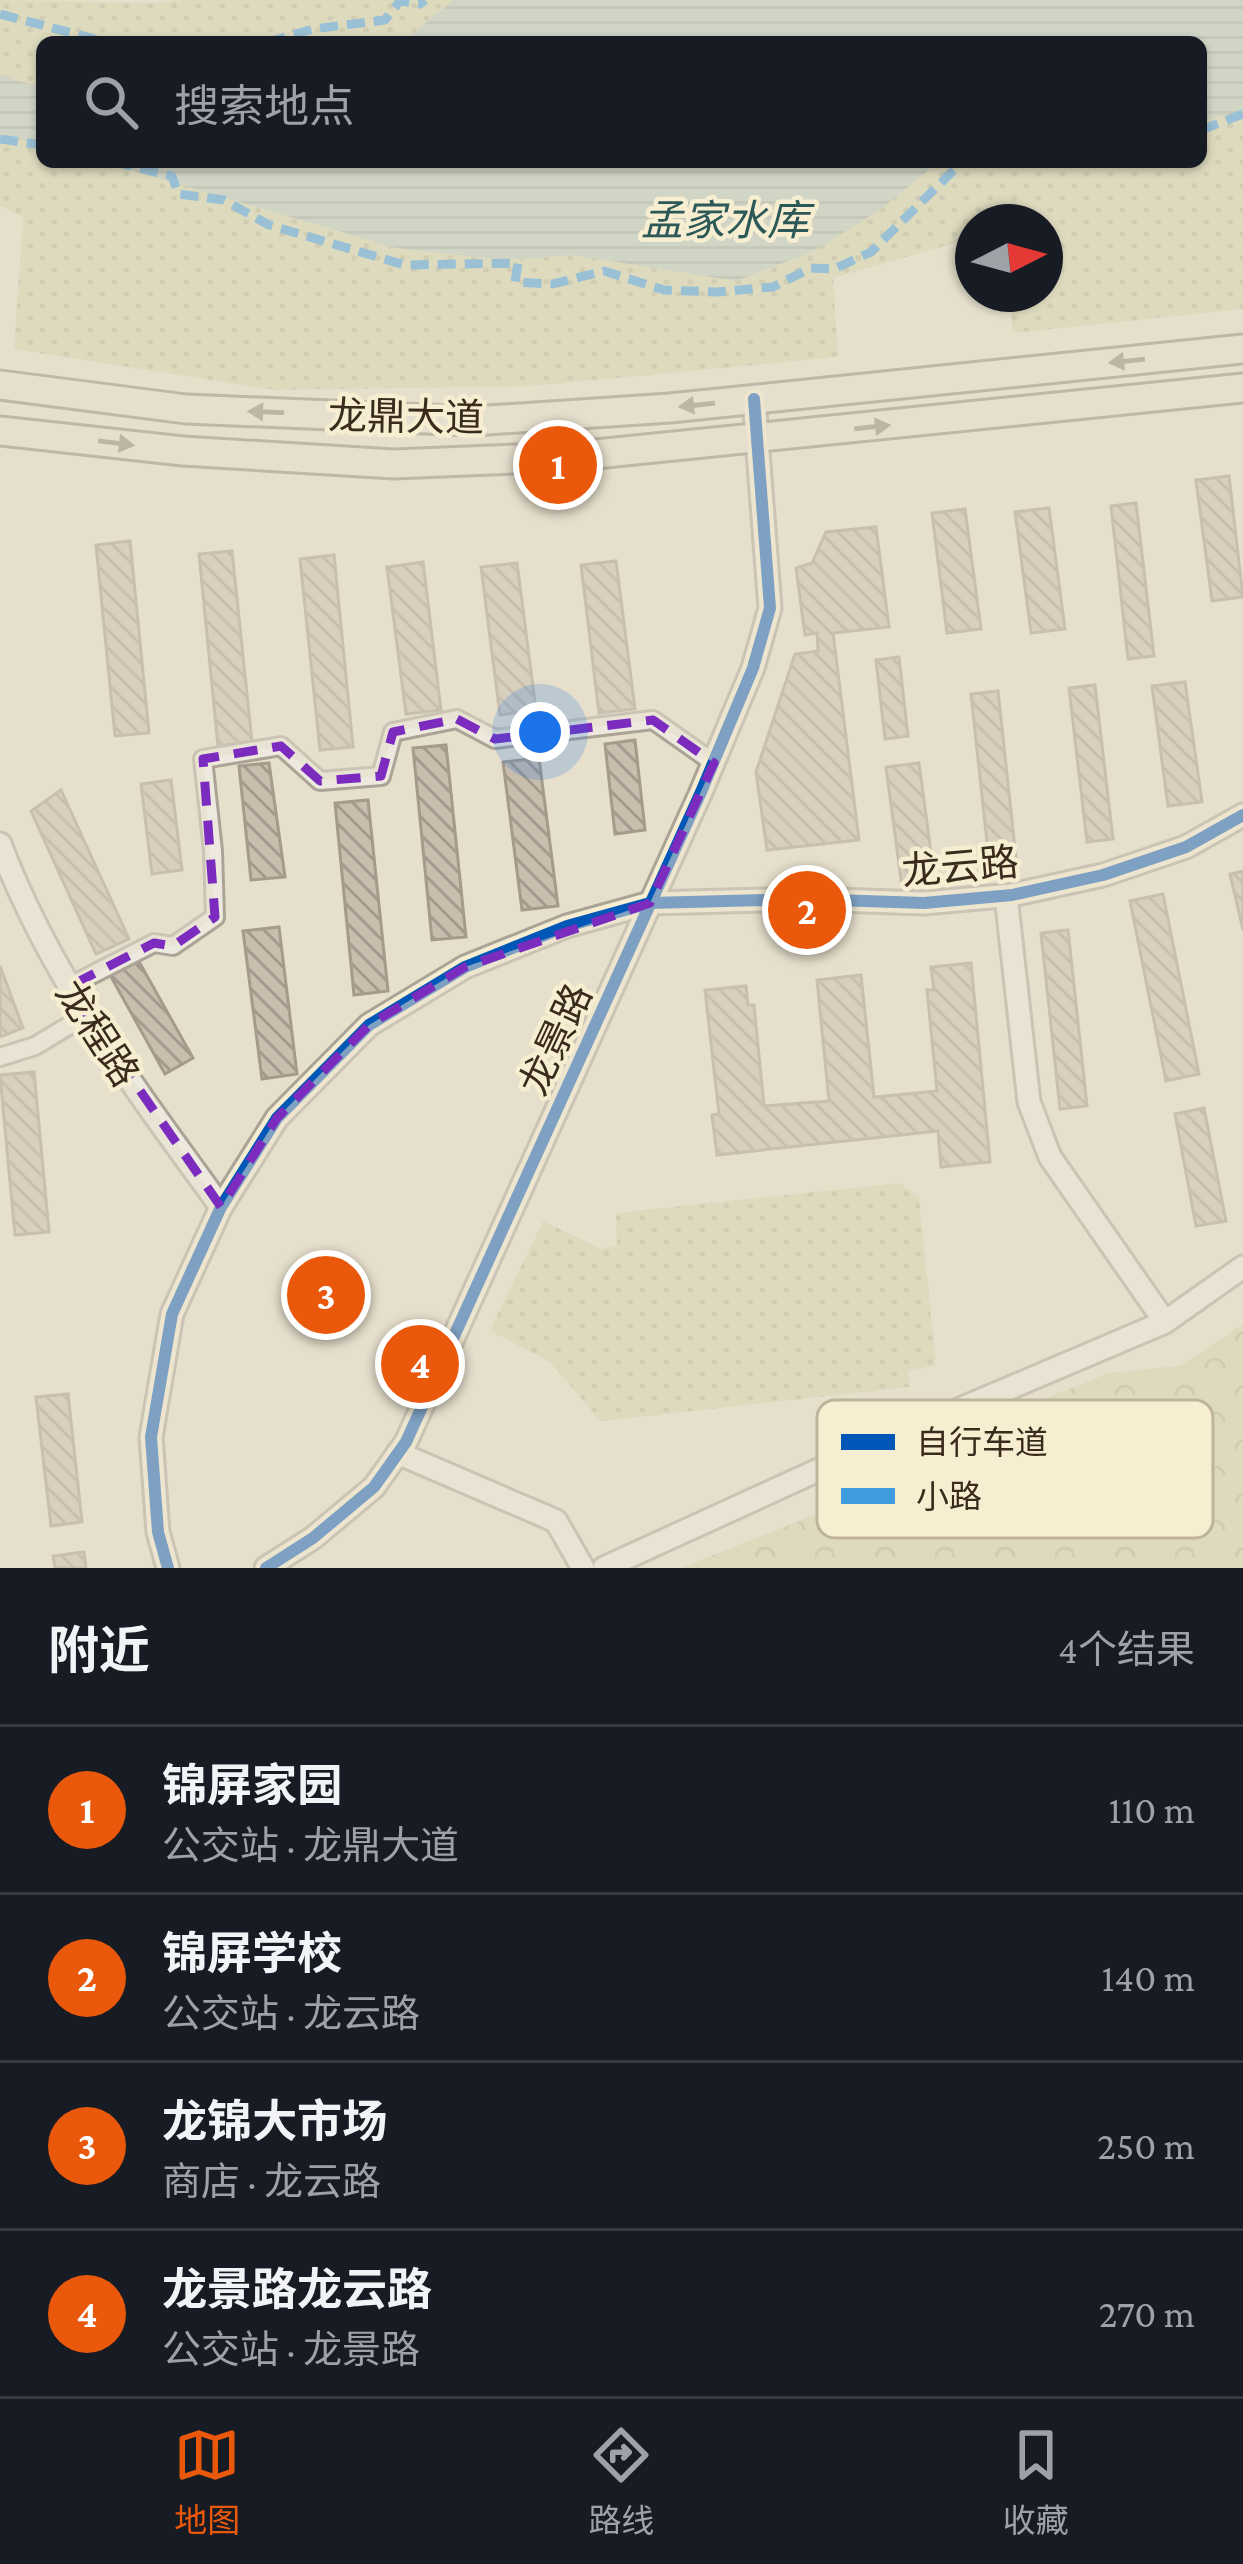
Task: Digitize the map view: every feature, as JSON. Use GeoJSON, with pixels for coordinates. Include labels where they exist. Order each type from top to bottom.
{"type":"FeatureCollection","features":[{"type":"Feature","properties":{"kind":"main road","name":"龙鼎大道"},"geometry":{"type":"LineString","coordinates":[[0,385],[185,409],[473,421],[754,399],[1243,349]]}},
{"type":"Feature","properties":{"kind":"main road","name":"龙鼎大道"},"geometry":{"type":"LineString","coordinates":[[0,430],[183,451],[394,464],[566,457],[1243,388]]}},
{"type":"Feature","properties":{"kind":"street","name":"龙景路"},"geometry":{"type":"LineString","coordinates":[[266,1568],[313,1538],[374,1487],[398,1453],[754,668],[770,608],[754,399]]}},
{"type":"Feature","properties":{"kind":"street"},"geometry":{"type":"LineString","coordinates":[[68,987],[154,943],[173,946],[215,917],[203,759],[280,746],[320,781],[381,776],[393,732],[457,719],[495,739],[653,720],[714,763]]}},
{"type":"Feature","properties":{"kind":"street","name":"龙云路"},"geometry":{"type":"LineString","coordinates":[[168,1568],[158,1532],[151,1437],[172,1314],[221,1208],[277,1118],[369,1025],[465,967],[567,926],[650,903],[805,899],[924,903],[1006,896],[1103,875],[1186,847],[1243,815]]}},
{"type":"Feature","properties":{"kind":"street","name":"龙程路"},"geometry":{"type":"LineString","coordinates":[[0,844],[68,987],[110,1056],[221,1208]]}},
{"type":"Feature","properties":{"kind":"street"},"geometry":{"type":"LineString","coordinates":[[1006,896],[1029,1102],[1050,1157],[1165,1322]]}},
{"type":"Feature","properties":{"kind":"street"},"geometry":{"type":"LineString","coordinates":[[0,1057],[35,1046],[86,1016]]}},
{"type":"Feature","properties":{"kind":"street"},"geometry":{"type":"LineString","coordinates":[[982,1400],[1165,1322],[1243,1267]]}},
{"type":"Feature","properties":{"kind":"street"},"geometry":{"type":"LineString","coordinates":[[398,1453],[556,1521],[583,1568]]}},
{"type":"Feature","properties":{"kind":"street"},"geometry":{"type":"LineString","coordinates":[[604,1568],[817,1470]]}},
{"type":"Feature","properties":{"kind":"highlighted area"},"geometry":{"type":"Polygon","coordinates":[[[457,719],[495,739],[653,720],[714,763],[650,903],[465,967],[369,1025],[277,1118],[221,1207],[68,987],[154,943],[173,946],[215,917],[203,759],[281,746],[320,781],[381,776],[393,732],[457,719]]]}},
{"type":"Feature","properties":{"kind":"green space"},"geometry":{"type":"Polygon","coordinates":[[[0,0],[1243,0],[1243,309],[1013,333],[1010,312],[1063,312],[1063,204],[955,204],[955,243],[833,278],[838,357],[530,386],[275,390],[14,349],[23,218],[0,205],[0,0]]]}},
{"type":"Feature","properties":{"kind":"green space"},"geometry":{"type":"Polygon","coordinates":[[[900,1183],[919,1197],[936,1366],[908,1370],[909,1387],[601,1421],[550,1362],[490,1331],[543,1221],[602,1249],[617,1245],[616,1213],[900,1183]]]}},
{"type":"Feature","properties":{"kind":"green space"},"geometry":{"type":"Polygon","coordinates":[[[1243,1324],[1243,1568],[681,1568],[817,1514],[817,1538],[1213,1538],[1213,1400],[1042,1400],[1109,1373],[1180,1366],[1243,1324]]]}},
{"type":"Feature","properties":{"kind":"water"},"geometry":{"type":"Polygon","coordinates":[[[453,0],[1243,0],[1243,111],[1207,120],[1207,36],[410,36],[453,0]]]}},
{"type":"Feature","properties":{"kind":"water"},"geometry":{"type":"Polygon","coordinates":[[[0,75],[36,86],[36,143],[0,133],[0,75]]]}},
{"type":"Feature","properties":{"kind":"water","name":"孟家水库"},"geometry":{"type":"Polygon","coordinates":[[[123,168],[932,168],[878,211],[814,251],[736,281],[573,255],[504,260],[396,248],[123,168]]]}},
{"type":"Feature","properties":{"kind":"building"},"geometry":{"type":"Polygon","coordinates":[[[1229,476],[1243,597],[1212,601],[1196,480],[1229,476]]]}},
{"type":"Feature","properties":{"kind":"building"},"geometry":{"type":"Polygon","coordinates":[[[1136,503],[1154,656],[1128,659],[1111,506],[1136,503]]]}},
{"type":"Feature","properties":{"kind":"building"},"geometry":{"type":"Polygon","coordinates":[[[1049,508],[1065,629],[1031,633],[1015,512],[1049,508]]]}},
{"type":"Feature","properties":{"kind":"building"},"geometry":{"type":"Polygon","coordinates":[[[965,509],[981,629],[947,633],[932,513],[965,509]]]}},
{"type":"Feature","properties":{"kind":"building"},"geometry":{"type":"Polygon","coordinates":[[[876,527],[889,627],[833,633],[859,840],[767,850],[756,772],[795,654],[818,651],[817,633],[805,635],[796,568],[812,563],[826,532],[876,527]]]}},
{"type":"Feature","properties":{"kind":"building"},"geometry":{"type":"Polygon","coordinates":[[[130,541],[149,733],[115,736],[96,545],[130,541]]]}},
{"type":"Feature","properties":{"kind":"building"},"geometry":{"type":"Polygon","coordinates":[[[232,551],[252,742],[218,746],[199,554],[232,551]]]}},
{"type":"Feature","properties":{"kind":"building"},"geometry":{"type":"Polygon","coordinates":[[[334,555],[353,747],[320,750],[300,559],[334,555]]]}},
{"type":"Feature","properties":{"kind":"building"},"geometry":{"type":"Polygon","coordinates":[[[616,561],[635,709],[599,713],[581,565],[616,561]]]}},
{"type":"Feature","properties":{"kind":"building"},"geometry":{"type":"Polygon","coordinates":[[[423,562],[441,710],[406,714],[387,567],[423,562]]]}},
{"type":"Feature","properties":{"kind":"building"},"geometry":{"type":"Polygon","coordinates":[[[517,563],[536,710],[500,715],[481,567],[517,563]]]}},
{"type":"Feature","properties":{"kind":"building"},"geometry":{"type":"Polygon","coordinates":[[[899,657],[908,736],[885,739],[876,660],[899,657]]]}},
{"type":"Feature","properties":{"kind":"building"},"geometry":{"type":"Polygon","coordinates":[[[1185,682],[1202,802],[1168,806],[1152,686],[1185,682]]]}},
{"type":"Feature","properties":{"kind":"building"},"geometry":{"type":"Polygon","coordinates":[[[1095,685],[1113,839],[1087,842],[1069,688],[1095,685]]]}},
{"type":"Feature","properties":{"kind":"building"},"geometry":{"type":"Polygon","coordinates":[[[998,691],[1017,867],[990,870],[971,694],[998,691]]]}},
{"type":"Feature","properties":{"kind":"building"},"geometry":{"type":"Polygon","coordinates":[[[635,740],[645,830],[615,834],[605,744],[635,740]]]}},
{"type":"Feature","properties":{"kind":"building"},"geometry":{"type":"Polygon","coordinates":[[[446,745],[466,937],[432,940],[413,748],[446,745]]]}},
{"type":"Feature","properties":{"kind":"building"},"geometry":{"type":"Polygon","coordinates":[[[539,758],[558,906],[522,910],[503,762],[539,758]]]}},
{"type":"Feature","properties":{"kind":"building"},"geometry":{"type":"Polygon","coordinates":[[[269,763],[285,877],[251,880],[239,766],[269,763]]]}},
{"type":"Feature","properties":{"kind":"building"},"geometry":{"type":"Polygon","coordinates":[[[919,763],[935,883],[902,887],[886,767],[919,763]]]}},
{"type":"Feature","properties":{"kind":"building"},"geometry":{"type":"Polygon","coordinates":[[[171,780],[182,870],[152,874],[141,784],[171,780]]]}},
{"type":"Feature","properties":{"kind":"building"},"geometry":{"type":"Polygon","coordinates":[[[61,790],[129,939],[96,954],[31,811],[61,790]]]}},
{"type":"Feature","properties":{"kind":"building"},"geometry":{"type":"Polygon","coordinates":[[[368,800],[388,991],[354,995],[335,803],[368,800]]]}},
{"type":"Feature","properties":{"kind":"building"},"geometry":{"type":"Polygon","coordinates":[[[1243,871],[1243,930],[1230,874],[1243,871]]]}},
{"type":"Feature","properties":{"kind":"building"},"geometry":{"type":"Polygon","coordinates":[[[1163,894],[1199,1074],[1166,1081],[1130,901],[1163,894]]]}},
{"type":"Feature","properties":{"kind":"building"},"geometry":{"type":"Polygon","coordinates":[[[279,927],[297,1074],[262,1079],[243,931],[279,927]]]}},
{"type":"Feature","properties":{"kind":"building"},"geometry":{"type":"Polygon","coordinates":[[[1068,930],[1087,1106],[1060,1109],[1041,933],[1068,930]]]}},
{"type":"Feature","properties":{"kind":"building"},"geometry":{"type":"Polygon","coordinates":[[[137,958],[193,1058],[165,1074],[109,973],[137,958]]]}},
{"type":"Feature","properties":{"kind":"building"},"geometry":{"type":"Polygon","coordinates":[[[971,963],[990,1162],[941,1167],[938,1131],[717,1155],[712,1115],[719,1114],[705,990],[746,986],[748,1005],[754,1005],[764,1106],[829,1101],[817,980],[861,975],[874,1097],[937,1091],[927,990],[934,990],[931,967],[971,963]]]}},
{"type":"Feature","properties":{"kind":"building"},"geometry":{"type":"Polygon","coordinates":[[[0,966],[23,1028],[0,1037],[0,966]]]}},
{"type":"Feature","properties":{"kind":"building"},"geometry":{"type":"Polygon","coordinates":[[[34,1072],[49,1232],[15,1235],[0,1075],[34,1072]]]}},
{"type":"Feature","properties":{"kind":"building"},"geometry":{"type":"Polygon","coordinates":[[[1204,1108],[1226,1221],[1196,1226],[1175,1114],[1204,1108]]]}},
{"type":"Feature","properties":{"kind":"building"},"geometry":{"type":"Polygon","coordinates":[[[68,1394],[82,1522],[51,1526],[36,1397],[68,1394]]]}},
{"type":"Feature","properties":{"kind":"building"},"geometry":{"type":"Polygon","coordinates":[[[84,1552],[86,1568],[55,1568],[53,1556],[84,1552]]]}},
{"type":"Feature","properties":{"kind":"marked path"},"geometry":{"type":"LineString","coordinates":[[289,36],[385,20],[400,1],[420,4],[425,0]]}},
{"type":"Feature","properties":{"kind":"marked path"},"geometry":{"type":"LineString","coordinates":[[0,14],[83,36]]}},
{"type":"Feature","properties":{"kind":"marked path"},"geometry":{"type":"LineString","coordinates":[[1207,128],[1243,114]]}},
{"type":"Feature","properties":{"kind":"marked path"},"geometry":{"type":"LineString","coordinates":[[0,139],[36,144]]}},
{"type":"Feature","properties":{"kind":"marked path"},"geometry":{"type":"LineString","coordinates":[[139,168],[172,176],[178,194],[224,200],[269,225],[405,265],[518,263],[515,282],[553,284],[604,271],[664,290],[717,292],[773,287],[811,268],[834,269],[871,252],[956,168]]}},
{"type":"Feature","properties":{"kind":"cycle path"},"geometry":{"type":"LineString","coordinates":[[266,1568],[313,1538],[374,1487],[406,1442],[753,668],[770,608],[754,399]]}},
{"type":"Feature","properties":{"kind":"cycle path"},"geometry":{"type":"LineString","coordinates":[[168,1568],[158,1532],[151,1437],[172,1314],[221,1207],[277,1118],[369,1025],[465,967],[567,926],[650,903],[805,899],[924,903],[1012,895],[1103,875],[1186,847],[1243,815]]}},
{"type":"Feature","properties":{"kind":"place","name":"锦屏家园"},"geometry":{"type":"Point","coordinates":[558,465]}},
{"type":"Feature","properties":{"kind":"place","name":"锦屏学校"},"geometry":{"type":"Point","coordinates":[807,910]}},
{"type":"Feature","properties":{"kind":"place","name":"龙锦大市场"},"geometry":{"type":"Point","coordinates":[326,1295]}},
{"type":"Feature","properties":{"kind":"place","name":"龙景路龙云路"},"geometry":{"type":"Point","coordinates":[420,1364]}}]}
